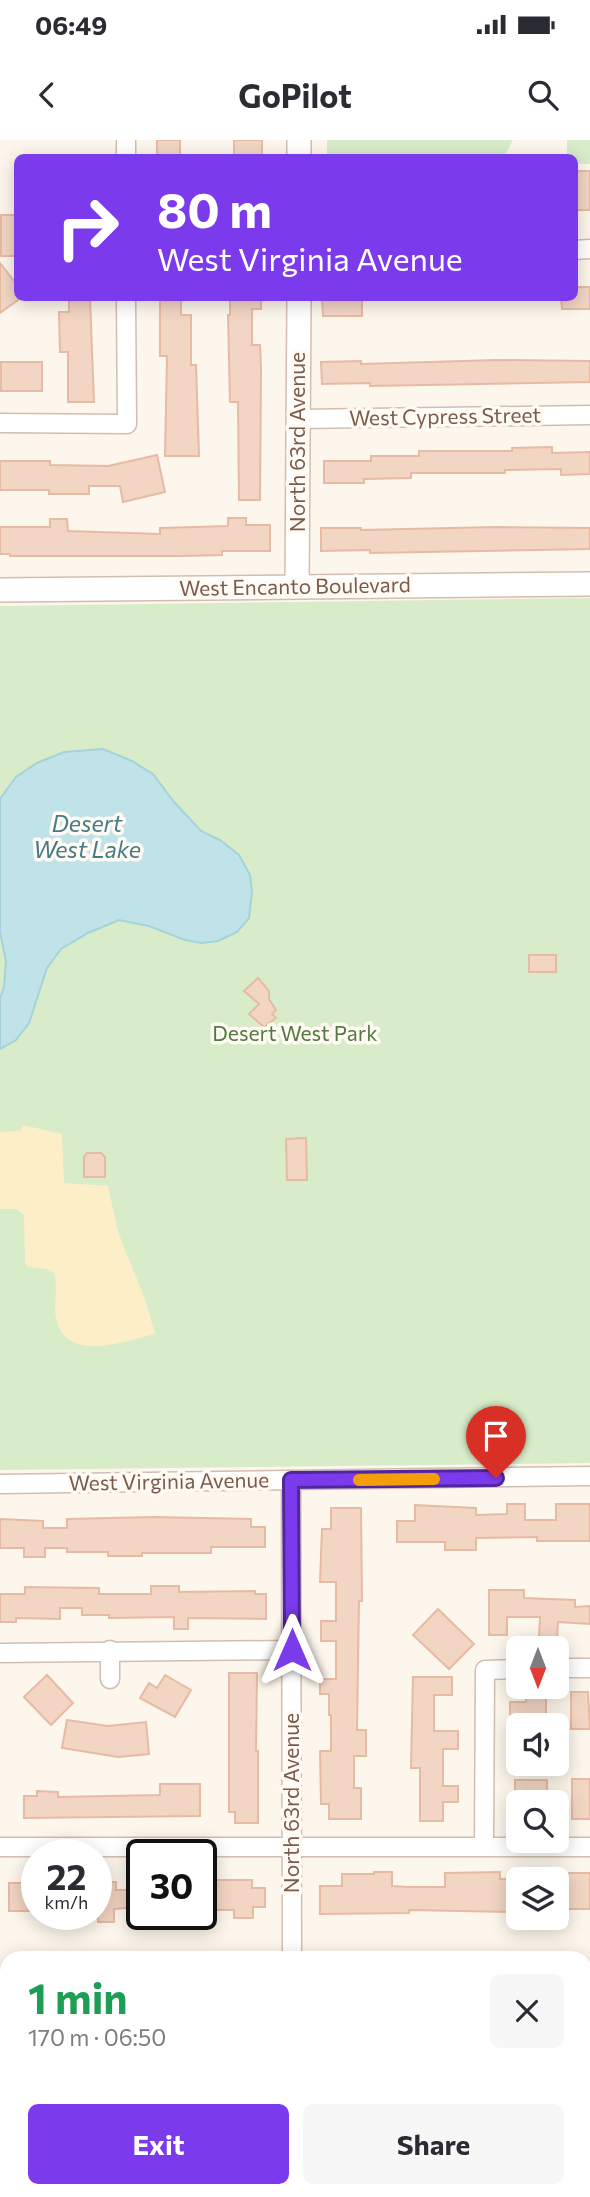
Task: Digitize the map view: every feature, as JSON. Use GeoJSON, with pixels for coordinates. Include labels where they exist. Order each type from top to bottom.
{"type":"FeatureCollection","features":[{"type":"Feature","properties":{"kind":"street"},"geometry":{"type":"LineString","coordinates":[[0,423],[127,424],[126,301]]}},
{"type":"Feature","properties":{"kind":"street","name":"North 63rd Avenue"},"geometry":{"type":"LineString","coordinates":[[297,587],[299,301]]}},
{"type":"Feature","properties":{"kind":"street","name":"West Cypress Street"},"geometry":{"type":"LineString","coordinates":[[299,419],[590,415]]}},
{"type":"Feature","properties":{"kind":"street","name":"West Encanto Boulevard"},"geometry":{"type":"LineString","coordinates":[[0,590],[590,584]]}},
{"type":"Feature","properties":{"kind":"street","name":"West Virginia Avenue"},"geometry":{"type":"LineString","coordinates":[[0,1484],[590,1476]]}},
{"type":"Feature","properties":{"kind":"street","name":"North 63rd Avenue"},"geometry":{"type":"LineString","coordinates":[[291,1480],[292,1951]]}},
{"type":"Feature","properties":{"kind":"street"},"geometry":{"type":"LineString","coordinates":[[110,1650],[110,1679]]}},
{"type":"Feature","properties":{"kind":"street"},"geometry":{"type":"LineString","coordinates":[[0,1653],[292,1650]]}},
{"type":"Feature","properties":{"kind":"street"},"geometry":{"type":"LineString","coordinates":[[569,1668],[590,1668]]}},
{"type":"Feature","properties":{"kind":"street"},"geometry":{"type":"LineString","coordinates":[[484,1847],[485,1670],[506,1669]]}},
{"type":"Feature","properties":{"kind":"street"},"geometry":{"type":"LineString","coordinates":[[0,1847],[590,1847]]}},
{"type":"Feature","properties":{"kind":"green space"},"geometry":{"type":"Polygon","coordinates":[[[327,140],[513,140],[506,154],[327,154],[327,140]]]}},
{"type":"Feature","properties":{"kind":"green space"},"geometry":{"type":"Polygon","coordinates":[[[567,140],[590,140],[590,164],[578,164],[578,154],[567,154],[567,140]]]}},
{"type":"Feature","properties":{"kind":"green space","name":"Desert West Park"},"geometry":{"type":"Polygon","coordinates":[[[590,598],[590,1463],[0,1470],[0,606],[590,598]]]}},
{"type":"Feature","properties":{"kind":"sand"},"geometry":{"type":"Polygon","coordinates":[[[23,1125],[62,1134],[64,1183],[108,1186],[118,1232],[145,1299],[155,1334],[100,1346],[86,1346],[63,1335],[55,1310],[54,1273],[28,1267],[25,1263],[24,1215],[17,1209],[0,1209],[0,1132],[20,1131],[23,1125]]]}},
{"type":"Feature","properties":{"kind":"water","name":"Desert West Lake"},"geometry":{"type":"Polygon","coordinates":[[[103,749],[132,761],[153,774],[201,831],[220,840],[239,855],[250,875],[252,892],[249,918],[237,932],[218,941],[201,943],[185,940],[149,926],[119,920],[88,933],[61,949],[47,968],[29,1023],[16,1040],[0,1049],[0,999],[6,961],[0,932],[0,799],[16,777],[37,763],[64,752],[103,749]]]}},
{"type":"Feature","properties":{"kind":"building"},"geometry":{"type":"Polygon","coordinates":[[[157,140],[180,140],[180,154],[157,154],[157,140]]]}},
{"type":"Feature","properties":{"kind":"building"},"geometry":{"type":"Polygon","coordinates":[[[234,140],[262,140],[262,154],[234,154],[234,140]]]}},
{"type":"Feature","properties":{"kind":"building"},"geometry":{"type":"Polygon","coordinates":[[[578,171],[590,171],[590,210],[578,210],[578,171]]]}},
{"type":"Feature","properties":{"kind":"building"},"geometry":{"type":"Polygon","coordinates":[[[1,215],[14,215],[14,256],[1,256],[1,215]]]}},
{"type":"Feature","properties":{"kind":"building"},"geometry":{"type":"Polygon","coordinates":[[[0,263],[14,281],[14,301],[17,301],[0,313],[0,263]]]}},
{"type":"Feature","properties":{"kind":"building"},"geometry":{"type":"Polygon","coordinates":[[[578,287],[590,287],[590,309],[562,309],[561,301],[578,301],[578,287]]]}},
{"type":"Feature","properties":{"kind":"building"},"geometry":{"type":"Polygon","coordinates":[[[69,301],[90,301],[94,402],[68,402],[68,352],[60,352],[59,312],[69,312],[69,301]]]}},
{"type":"Feature","properties":{"kind":"building"},"geometry":{"type":"Polygon","coordinates":[[[160,301],[181,301],[181,315],[191,315],[191,365],[196,365],[199,456],[165,456],[167,356],[160,356],[160,301]]]}},
{"type":"Feature","properties":{"kind":"building"},"geometry":{"type":"Polygon","coordinates":[[[230,301],[261,301],[261,309],[252,309],[252,345],[260,345],[261,368],[260,500],[239,500],[238,402],[230,402],[230,301]]]}},
{"type":"Feature","properties":{"kind":"building"},"geometry":{"type":"Polygon","coordinates":[[[322,301],[362,301],[362,316],[323,316],[322,301]]]}},
{"type":"Feature","properties":{"kind":"building"},"geometry":{"type":"Polygon","coordinates":[[[497,360],[590,361],[590,382],[370,386],[370,383],[322,384],[321,362],[361,361],[361,364],[497,360]]]}},
{"type":"Feature","properties":{"kind":"building"},"geometry":{"type":"Polygon","coordinates":[[[1,362],[42,362],[42,391],[1,391],[1,362]]]}},
{"type":"Feature","properties":{"kind":"building"},"geometry":{"type":"Polygon","coordinates":[[[552,447],[552,453],[590,452],[590,474],[561,475],[561,469],[505,470],[505,473],[411,473],[411,478],[364,479],[364,483],[324,483],[324,461],[371,461],[371,456],[419,456],[419,451],[512,451],[512,448],[552,447]]]}},
{"type":"Feature","properties":{"kind":"building"},"geometry":{"type":"Polygon","coordinates":[[[157,455],[165,492],[123,502],[120,486],[89,486],[89,494],[49,494],[49,490],[0,490],[0,461],[50,461],[50,465],[108,466],[157,455]]]}},
{"type":"Feature","properties":{"kind":"building"},"geometry":{"type":"Polygon","coordinates":[[[228,518],[246,518],[246,525],[270,525],[270,551],[222,551],[222,555],[181,556],[0,554],[0,527],[50,527],[50,519],[67,519],[68,531],[160,534],[160,528],[228,526],[228,518]]]}},
{"type":"Feature","properties":{"kind":"building"},"geometry":{"type":"Polygon","coordinates":[[[321,528],[361,530],[590,528],[590,549],[370,553],[370,550],[321,551],[321,528]]]}},
{"type":"Feature","properties":{"kind":"building"},"geometry":{"type":"Polygon","coordinates":[[[529,955],[556,955],[556,972],[529,972],[529,955]]]}},
{"type":"Feature","properties":{"kind":"building"},"geometry":{"type":"Polygon","coordinates":[[[258,978],[269,991],[269,999],[276,1010],[272,1014],[276,1018],[264,1027],[249,1014],[259,1004],[244,991],[258,978]]]}},
{"type":"Feature","properties":{"kind":"building"},"geometry":{"type":"Polygon","coordinates":[[[306,1138],[307,1180],[287,1180],[286,1139],[306,1138]]]}},
{"type":"Feature","properties":{"kind":"building"},"geometry":{"type":"Polygon","coordinates":[[[87,1153],[101,1153],[105,1157],[105,1177],[84,1177],[84,1157],[87,1153]]]}},
{"type":"Feature","properties":{"kind":"building"},"geometry":{"type":"Polygon","coordinates":[[[507,1504],[525,1504],[525,1520],[556,1520],[556,1504],[590,1504],[590,1541],[537,1541],[537,1537],[476,1538],[476,1550],[445,1550],[445,1542],[397,1542],[397,1521],[415,1521],[415,1505],[476,1508],[476,1515],[507,1514],[507,1504]]]}},
{"type":"Feature","properties":{"kind":"building"},"geometry":{"type":"Polygon","coordinates":[[[331,1508],[361,1508],[362,1601],[359,1601],[357,1730],[366,1730],[366,1756],[354,1756],[354,1788],[361,1788],[361,1819],[329,1819],[329,1804],[321,1804],[320,1751],[331,1751],[331,1715],[329,1694],[320,1694],[320,1679],[336,1679],[336,1641],[321,1641],[321,1621],[336,1621],[336,1582],[320,1582],[322,1529],[331,1529],[331,1508]]]}},
{"type":"Feature","properties":{"kind":"building"},"geometry":{"type":"Polygon","coordinates":[[[0,1519],[43,1521],[43,1528],[67,1528],[67,1519],[251,1519],[251,1527],[265,1527],[265,1547],[211,1547],[211,1553],[142,1553],[142,1556],[108,1556],[108,1552],[67,1552],[67,1548],[45,1548],[45,1557],[24,1557],[24,1548],[0,1548],[0,1519]]]}},
{"type":"Feature","properties":{"kind":"building"},"geometry":{"type":"Polygon","coordinates":[[[151,1586],[179,1586],[179,1592],[255,1591],[255,1594],[266,1594],[266,1619],[188,1618],[188,1629],[174,1629],[174,1617],[109,1618],[109,1615],[82,1615],[82,1608],[60,1608],[60,1619],[16,1618],[16,1622],[0,1622],[0,1594],[25,1594],[25,1587],[99,1588],[99,1594],[151,1594],[151,1586]]]}},
{"type":"Feature","properties":{"kind":"building"},"geometry":{"type":"Polygon","coordinates":[[[489,1590],[524,1590],[524,1598],[575,1600],[575,1607],[590,1606],[590,1624],[558,1622],[557,1636],[539,1636],[540,1617],[507,1617],[507,1635],[489,1635],[489,1590]]]}},
{"type":"Feature","properties":{"kind":"building"},"geometry":{"type":"Polygon","coordinates":[[[438,1609],[474,1644],[449,1669],[413,1635],[438,1609]]]}},
{"type":"Feature","properties":{"kind":"building"},"geometry":{"type":"Polygon","coordinates":[[[229,1673],[257,1673],[258,1823],[235,1823],[235,1812],[229,1812],[229,1673]]]}},
{"type":"Feature","properties":{"kind":"building"},"geometry":{"type":"Polygon","coordinates":[[[47,1675],[73,1703],[51,1725],[24,1697],[47,1675]]]}},
{"type":"Feature","properties":{"kind":"building"},"geometry":{"type":"Polygon","coordinates":[[[165,1675],[191,1690],[175,1717],[140,1698],[149,1683],[157,1688],[165,1675]]]}},
{"type":"Feature","properties":{"kind":"building"},"geometry":{"type":"Polygon","coordinates":[[[413,1677],[452,1677],[452,1695],[434,1695],[434,1731],[458,1731],[458,1749],[443,1749],[443,1786],[458,1786],[458,1802],[443,1802],[443,1821],[420,1821],[420,1768],[411,1768],[413,1677]]]}},
{"type":"Feature","properties":{"kind":"building"},"geometry":{"type":"Polygon","coordinates":[[[571,1692],[588,1692],[590,1729],[571,1729],[571,1692]]]}},
{"type":"Feature","properties":{"kind":"building"},"geometry":{"type":"Polygon","coordinates":[[[526,1699],[546,1699],[546,1713],[510,1713],[510,1702],[526,1702],[526,1699]]]}},
{"type":"Feature","properties":{"kind":"building"},"geometry":{"type":"Polygon","coordinates":[[[67,1720],[108,1726],[146,1722],[149,1754],[118,1757],[62,1748],[67,1720]]]}},
{"type":"Feature","properties":{"kind":"building"},"geometry":{"type":"Polygon","coordinates":[[[572,1779],[590,1779],[590,1819],[572,1819],[572,1779]]]}},
{"type":"Feature","properties":{"kind":"building"},"geometry":{"type":"Polygon","coordinates":[[[515,1780],[547,1780],[547,1790],[515,1790],[515,1780]]]}},
{"type":"Feature","properties":{"kind":"building"},"geometry":{"type":"Polygon","coordinates":[[[160,1784],[200,1784],[200,1816],[24,1818],[24,1796],[37,1796],[37,1791],[58,1792],[58,1797],[160,1795],[160,1784]]]}},
{"type":"Feature","properties":{"kind":"building"},"geometry":{"type":"Polygon","coordinates":[[[392,1872],[392,1886],[445,1887],[445,1873],[500,1872],[500,1879],[506,1879],[506,1912],[409,1910],[409,1913],[320,1914],[320,1886],[342,1886],[342,1874],[392,1872]]]}},
{"type":"Feature","properties":{"kind":"building"},"geometry":{"type":"Polygon","coordinates":[[[569,1873],[590,1873],[590,1909],[569,1909],[569,1873]]]}},
{"type":"Feature","properties":{"kind":"building"},"geometry":{"type":"Polygon","coordinates":[[[217,1880],[252,1880],[252,1888],[265,1888],[265,1907],[253,1907],[253,1918],[234,1918],[234,1910],[217,1910],[217,1880]]]}},
{"type":"Feature","properties":{"kind":"building"},"geometry":{"type":"Polygon","coordinates":[[[112,1882],[116,1882],[116,1890],[126,1890],[126,1908],[114,1909],[114,1922],[112,1882]]]}},
{"type":"Feature","properties":{"kind":"building"},"geometry":{"type":"Polygon","coordinates":[[[9,1883],[21,1883],[21,1911],[9,1911],[9,1883]]]}},
{"type":"Feature","properties":{"kind":"slow traffic"},"geometry":{"type":"LineString","coordinates":[[359,1480],[434,1479]]}},
{"type":"Feature","properties":{"kind":"route"},"geometry":{"type":"LineString","coordinates":[[292,1650],[291,1480],[496,1478]]}}]}
